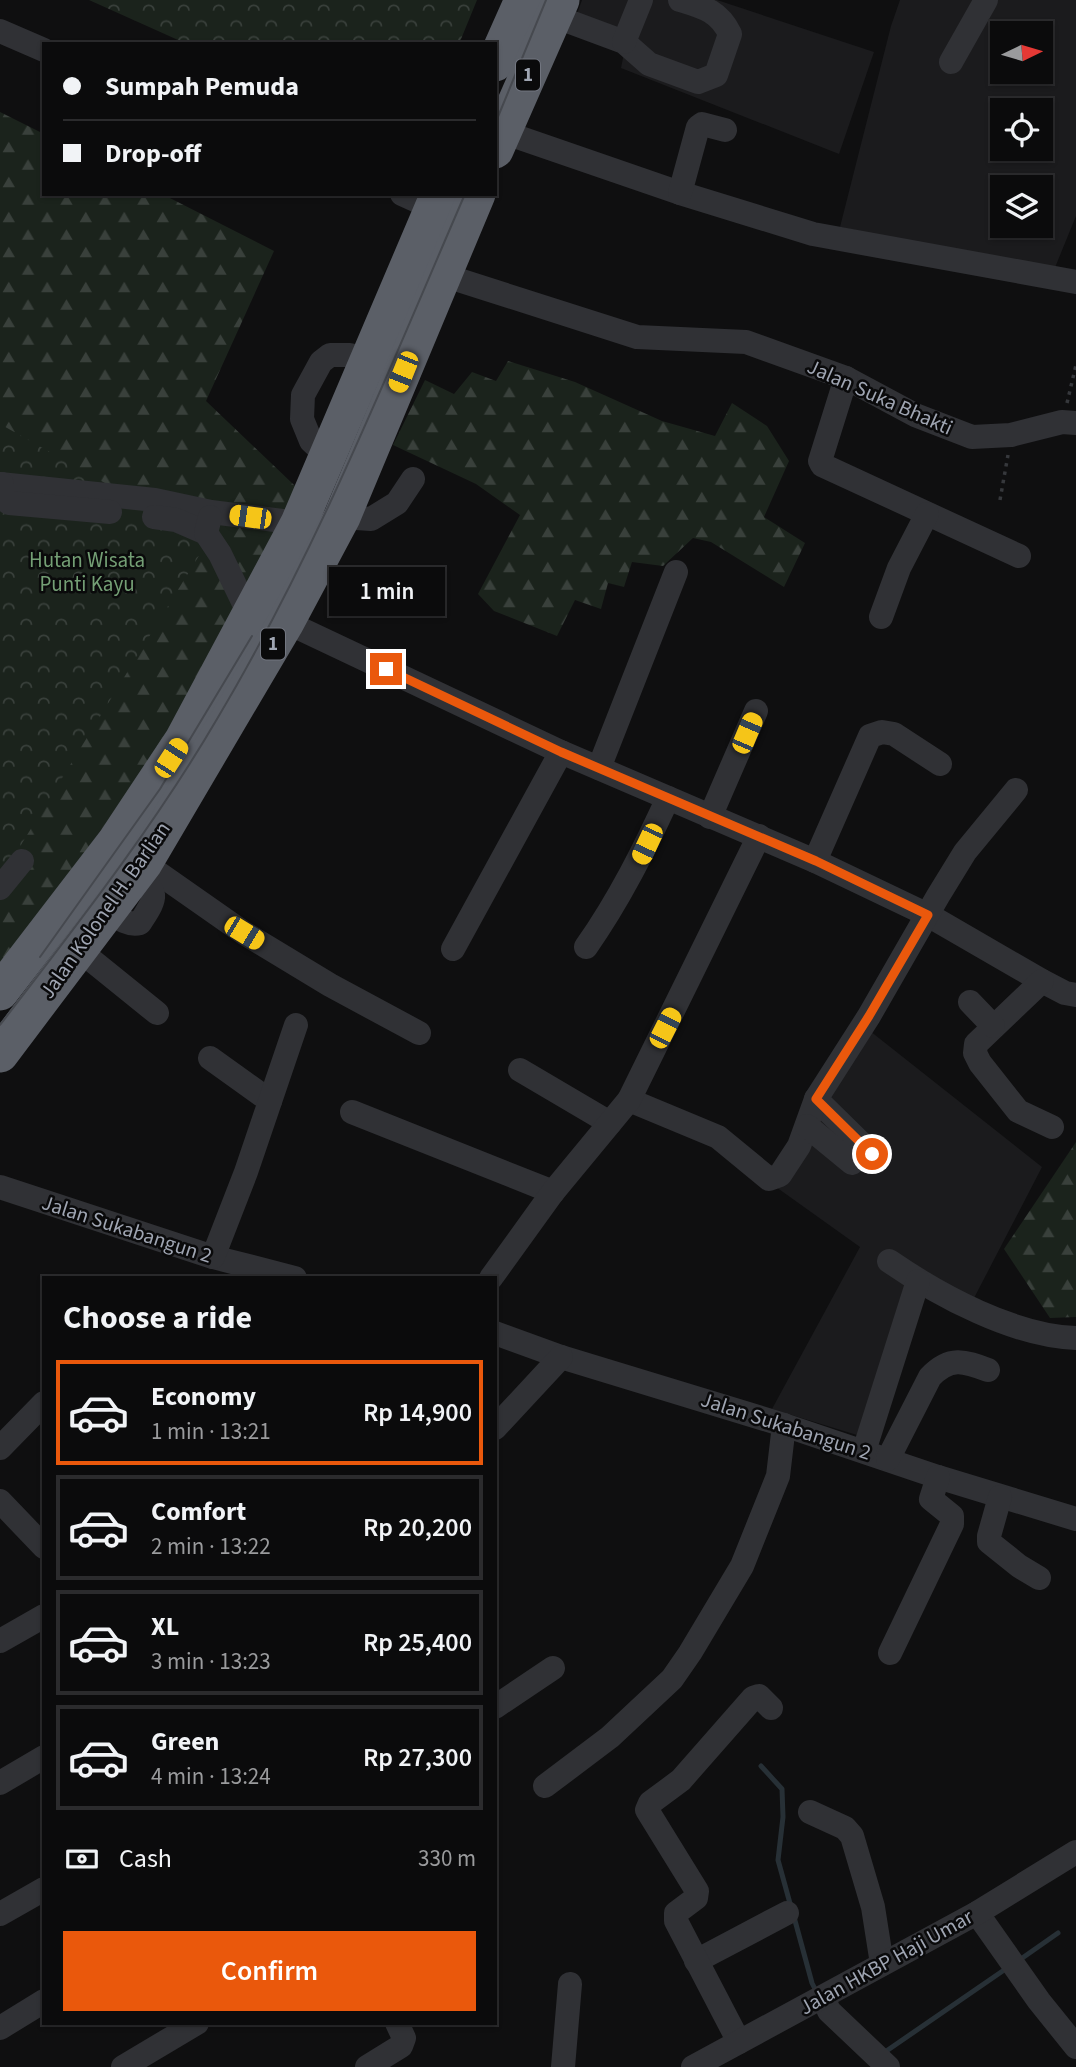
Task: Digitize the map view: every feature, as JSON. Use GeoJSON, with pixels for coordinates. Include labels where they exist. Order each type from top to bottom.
{"type":"FeatureCollection","features":[{"type":"Feature","properties":{"kind":"highway","name":"1"},"geometry":{"type":"LineString","coordinates":[[497,61],[546,5]]}},
{"type":"Feature","properties":{"kind":"highway","name":"1"},"geometry":{"type":"LineString","coordinates":[[499,141],[546,5]]}},
{"type":"Feature","properties":{"kind":"highway","name":"Jalan Kolonel H. Barlian"},"geometry":{"type":"LineString","coordinates":[[0,992],[45,936],[150,821],[286,622],[342,517],[476,196]]}},
{"type":"Feature","properties":{"kind":"highway","name":"Jalan Kolonel H. Barlian"},"geometry":{"type":"LineString","coordinates":[[0,1054],[139,869],[150,821],[183,740],[299,523],[328,457],[369,360],[424,199]]}},
{"type":"Feature","properties":{"kind":"street"},"geometry":{"type":"LineString","coordinates":[[624,43],[641,0]]}},
{"type":"Feature","properties":{"kind":"street"},"geometry":{"type":"LineString","coordinates":[[546,5],[624,43],[649,64],[698,82],[708,80],[716,75],[730,34],[724,22],[711,9],[680,0]]}},
{"type":"Feature","properties":{"kind":"street"},"geometry":{"type":"LineString","coordinates":[[951,62],[986,0]]}},
{"type":"Feature","properties":{"kind":"street"},"geometry":{"type":"LineString","coordinates":[[0,31],[42,49]]}},
{"type":"Feature","properties":{"kind":"street"},"geometry":{"type":"LineString","coordinates":[[680,193],[698,127],[702,124],[724,130]]}},
{"type":"Feature","properties":{"kind":"street"},"geometry":{"type":"LineString","coordinates":[[499,141],[813,234],[1074,276]]}},
{"type":"Feature","properties":{"kind":"street","name":"Jalan Suka Bhakti"},"geometry":{"type":"LineString","coordinates":[[443,275],[637,338],[746,342],[846,378],[915,415],[972,437],[1011,435],[1069,423]]}},
{"type":"Feature","properties":{"kind":"street"},"geometry":{"type":"LineString","coordinates":[[846,378],[820,463],[1019,556]]}},
{"type":"Feature","properties":{"kind":"street"},"geometry":{"type":"LineString","coordinates":[[342,517],[371,519],[397,503],[413,479]]}},
{"type":"Feature","properties":{"kind":"street"},"geometry":{"type":"LineString","coordinates":[[1,484],[155,500],[209,522],[299,523]]}},
{"type":"Feature","properties":{"kind":"street"},"geometry":{"type":"LineString","coordinates":[[881,618],[899,568],[927,514]]}},
{"type":"Feature","properties":{"kind":"street"},"geometry":{"type":"LineString","coordinates":[[209,522],[220,554],[250,616]]}},
{"type":"Feature","properties":{"kind":"street"},"geometry":{"type":"LineString","coordinates":[[599,768],[676,572]]}},
{"type":"Feature","properties":{"kind":"street"},"geometry":{"type":"LineString","coordinates":[[286,622],[561,752],[816,861],[928,915],[1042,981],[1065,993],[1076,995]]}},
{"type":"Feature","properties":{"kind":"street"},"geometry":{"type":"LineString","coordinates":[[710,817],[756,712]]}},
{"type":"Feature","properties":{"kind":"street"},"geometry":{"type":"LineString","coordinates":[[816,861],[870,736],[882,732],[894,734],[940,765]]}},
{"type":"Feature","properties":{"kind":"street"},"geometry":{"type":"LineString","coordinates":[[453,949],[561,752]]}},
{"type":"Feature","properties":{"kind":"street"},"geometry":{"type":"LineString","coordinates":[[629,1100],[718,1137],[768,1179],[780,1175],[799,1146],[816,1099],[869,1016],[965,852],[1016,790]]}},
{"type":"Feature","properties":{"kind":"street"},"geometry":{"type":"LineString","coordinates":[[586,947],[610,913],[636,867],[668,798]]}},
{"type":"Feature","properties":{"kind":"street"},"geometry":{"type":"LineString","coordinates":[[492,1276],[554,1192],[629,1100],[759,836]]}},
{"type":"Feature","properties":{"kind":"street"},"geometry":{"type":"LineString","coordinates":[[0,888],[22,861]]}},
{"type":"Feature","properties":{"kind":"street"},"geometry":{"type":"LineString","coordinates":[[139,869],[330,985],[419,1033]]}},
{"type":"Feature","properties":{"kind":"street"},"geometry":{"type":"LineString","coordinates":[[79,950],[157,1013]]}},
{"type":"Feature","properties":{"kind":"street"},"geometry":{"type":"LineString","coordinates":[[1042,981],[976,1044],[975,1053],[1018,1111],[1052,1127]]}},
{"type":"Feature","properties":{"kind":"street"},"geometry":{"type":"LineString","coordinates":[[970,1002],[993,1026]]}},
{"type":"Feature","properties":{"kind":"street"},"geometry":{"type":"LineString","coordinates":[[224,1266],[270,1101],[296,1025]]}},
{"type":"Feature","properties":{"kind":"street"},"geometry":{"type":"LineString","coordinates":[[210,1058],[270,1101]]}},
{"type":"Feature","properties":{"kind":"street"},"geometry":{"type":"LineString","coordinates":[[520,1070],[610,1123]]}},
{"type":"Feature","properties":{"kind":"street"},"geometry":{"type":"LineString","coordinates":[[807,1126],[862,1158],[816,1099]]}},
{"type":"Feature","properties":{"kind":"street"},"geometry":{"type":"LineString","coordinates":[[352,1112],[554,1192]]}},
{"type":"Feature","properties":{"kind":"street","name":"Jalan Sukabangun 2"},"geometry":{"type":"LineString","coordinates":[[0,1187],[224,1266],[283,1276]]}},
{"type":"Feature","properties":{"kind":"street"},"geometry":{"type":"LineString","coordinates":[[889,1261],[918,1281],[1018,1329],[1076,1338]]}},
{"type":"Feature","properties":{"kind":"street"},"geometry":{"type":"LineString","coordinates":[[864,1451],[918,1281]]}},
{"type":"Feature","properties":{"kind":"street","name":"Jalan Sukabangun 2"},"geometry":{"type":"LineString","coordinates":[[497,1334],[561,1357],[784,1424],[939,1478],[1076,1519]]}},
{"type":"Feature","properties":{"kind":"street"},"geometry":{"type":"LineString","coordinates":[[497,1426],[561,1357]]}},
{"type":"Feature","properties":{"kind":"street"},"geometry":{"type":"LineString","coordinates":[[888,1459],[930,1377],[936,1371],[958,1361],[988,1370]]}},
{"type":"Feature","properties":{"kind":"street"},"geometry":{"type":"LineString","coordinates":[[0,1448],[42,1404]]}},
{"type":"Feature","properties":{"kind":"street"},"geometry":{"type":"LineString","coordinates":[[545,1786],[610,1738],[672,1679],[690,1653],[742,1566],[778,1476],[784,1424]]}},
{"type":"Feature","properties":{"kind":"street"},"geometry":{"type":"LineString","coordinates":[[890,1653],[952,1524],[952,1516],[931,1499],[939,1478]]}},
{"type":"Feature","properties":{"kind":"street"},"geometry":{"type":"LineString","coordinates":[[1000,1497],[989,1536],[991,1545],[1039,1578]]}},
{"type":"Feature","properties":{"kind":"street"},"geometry":{"type":"LineString","coordinates":[[0,1501],[42,1545]]}},
{"type":"Feature","properties":{"kind":"street"},"geometry":{"type":"LineString","coordinates":[[0,1641],[42,1617]]}},
{"type":"Feature","properties":{"kind":"street"},"geometry":{"type":"LineString","coordinates":[[497,1706],[553,1668]]}},
{"type":"Feature","properties":{"kind":"street"},"geometry":{"type":"LineString","coordinates":[[739,2042],[675,1918],[678,1910],[696,1898],[697,1891],[648,1814],[648,1807],[681,1780],[753,1698],[760,1696],[771,1708]]}},
{"type":"Feature","properties":{"kind":"street"},"geometry":{"type":"LineString","coordinates":[[0,1783],[42,1758]]}},
{"type":"Feature","properties":{"kind":"street"},"geometry":{"type":"LineString","coordinates":[[810,1812],[845,1828],[852,1836],[873,1906],[882,1964]]}},
{"type":"Feature","properties":{"kind":"street","name":"Jalan HKBP Haji Umar"},"geometry":{"type":"LineString","coordinates":[[693,2067],[976,1913],[1076,1852]]}},
{"type":"Feature","properties":{"kind":"street"},"geometry":{"type":"LineString","coordinates":[[0,1914],[42,1890]]}},
{"type":"Feature","properties":{"kind":"street"},"geometry":{"type":"LineString","coordinates":[[696,1961],[787,1913]]}},
{"type":"Feature","properties":{"kind":"street"},"geometry":{"type":"LineString","coordinates":[[976,1913],[1046,2011],[1076,2047]]}},
{"type":"Feature","properties":{"kind":"street"},"geometry":{"type":"LineString","coordinates":[[564,2067],[570,1984]]}},
{"type":"Feature","properties":{"kind":"street"},"geometry":{"type":"LineString","coordinates":[[818,1999],[888,2067]]}},
{"type":"Feature","properties":{"kind":"street"},"geometry":{"type":"LineString","coordinates":[[0,2028],[42,2002]]}},
{"type":"Feature","properties":{"kind":"street"},"geometry":{"type":"LineString","coordinates":[[123,2067],[194,2025]]}},
{"type":"Feature","properties":{"kind":"street"},"geometry":{"type":"LineString","coordinates":[[367,2067],[401,2046],[404,2038],[398,2025]]}},
{"type":"Feature","properties":{"kind":"path"},"geometry":{"type":"LineString","coordinates":[[1069,423],[1076,365]]}},
{"type":"Feature","properties":{"kind":"path"},"geometry":{"type":"LineString","coordinates":[[1000,500],[1011,435]]}},
{"type":"Feature","properties":{"kind":"shaded area"},"geometry":{"type":"Polygon","coordinates":[[[582,0],[717,0],[874,52],[839,154],[621,68],[624,53],[571,30],[582,0]]]}},
{"type":"Feature","properties":{"kind":"shaded area"},"geometry":{"type":"Polygon","coordinates":[[[900,0],[1076,0],[1076,216],[1054,270],[840,227],[900,0]]]}},
{"type":"Feature","properties":{"kind":"shaded area"},"geometry":{"type":"Polygon","coordinates":[[[870,1031],[1042,1167],[972,1302],[916,1272],[857,1435],[772,1409],[860,1247],[776,1187],[870,1031]]]}},
{"type":"Feature","properties":{"kind":"green space"},"geometry":{"type":"Polygon","coordinates":[[[89,0],[477,0],[460,42],[183,42],[89,0]]]}},
{"type":"Feature","properties":{"kind":"green space"},"geometry":{"type":"Polygon","coordinates":[[[0,112],[42,133],[42,196],[166,196],[274,251],[206,401],[315,505],[195,702],[13,950],[0,962],[0,112]]]}},
{"type":"Feature","properties":{"kind":"green space"},"geometry":{"type":"Polygon","coordinates":[[[508,361],[575,382],[662,421],[715,436],[732,403],[767,426],[789,461],[764,517],[805,543],[784,587],[711,542],[693,538],[663,566],[632,562],[624,587],[608,583],[601,609],[575,600],[557,636],[494,611],[478,594],[520,515],[476,484],[393,445],[425,380],[454,394],[472,372],[496,381],[508,361]]]}},
{"type":"Feature","properties":{"kind":"green space","name":"Hutan Wisata Punti Kayu"},"geometry":{"type":"Polygon","coordinates":[[[0,424],[208,541],[0,879],[0,424]]]}},
{"type":"Feature","properties":{"kind":"green space"},"geometry":{"type":"Polygon","coordinates":[[[1076,1142],[1076,1317],[1050,1318],[1004,1249],[1076,1142]]]}},
{"type":"Feature","properties":{"kind":"waterway"},"geometry":{"type":"LineString","coordinates":[[761,1766],[782,1789],[783,1817],[778,1860],[791,1907]]}},
{"type":"Feature","properties":{"kind":"waterway"},"geometry":{"type":"LineString","coordinates":[[794,1917],[816,1991]]}},
{"type":"Feature","properties":{"kind":"waterway"},"geometry":{"type":"LineString","coordinates":[[1018,1961],[1058,1933]]}},
{"type":"Feature","properties":{"kind":"waterway"},"geometry":{"type":"LineString","coordinates":[[882,2054],[1007,1968]]}},
{"type":"Feature","properties":{"kind":"tram line"},"geometry":{"type":"LineString","coordinates":[[497,119],[546,0]]}},
{"type":"Feature","properties":{"kind":"tram line"},"geometry":{"type":"LineString","coordinates":[[0,1025],[141,837],[193,759],[253,656],[319,527],[464,196]]}},
{"type":"Feature","properties":{"kind":"tram line"},"geometry":{"type":"LineString","coordinates":[[40,957],[160,789],[252,636]]}},
{"type":"Feature","properties":{"kind":"route"},"geometry":{"type":"LineString","coordinates":[[386,669],[561,752],[816,861],[928,915],[869,1016],[816,1099],[872,1154]]}}]}
